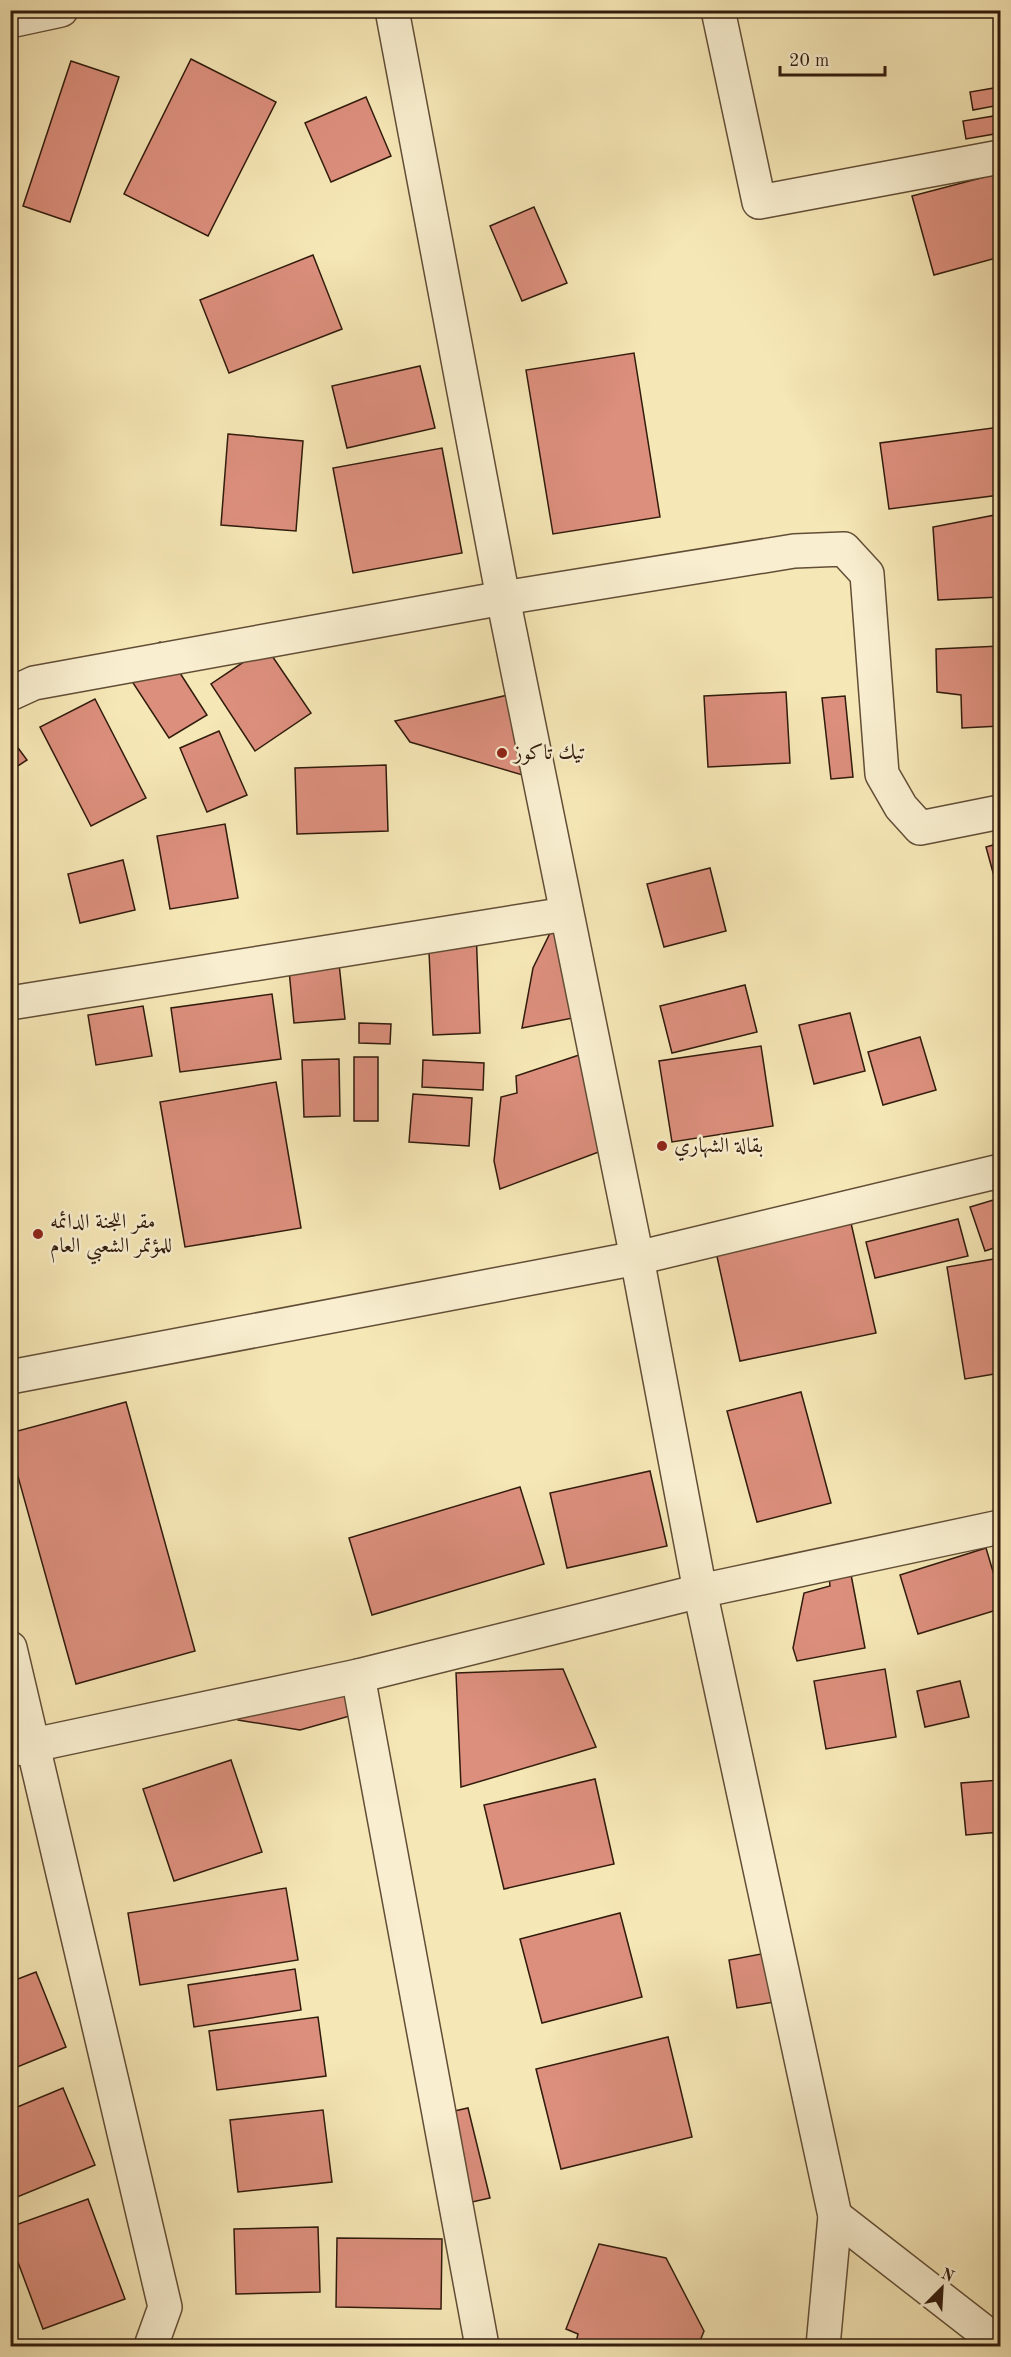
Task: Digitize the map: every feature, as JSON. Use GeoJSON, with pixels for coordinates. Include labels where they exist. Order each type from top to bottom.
{"type":"FeatureCollection","features":[{"type":"Feature","properties":{"kind":"street"},"geometry":{"type":"LineString","coordinates":[[10,21],[61,10]]}},
{"type":"Feature","properties":{"kind":"street"},"geometry":{"type":"LineString","coordinates":[[393,10],[503,598],[637,1258],[699,1591],[835,2217],[823,2346]]}},
{"type":"Feature","properties":{"kind":"street"},"geometry":{"type":"LineString","coordinates":[[718,10],[759,202],[1000,157]]}},
{"type":"Feature","properties":{"kind":"street"},"geometry":{"type":"LineString","coordinates":[[10,694],[34,683],[503,598],[794,550],[844,549],[867,574],[882,774],[901,807],[920,828],[1000,812]]}},
{"type":"Feature","properties":{"kind":"street"},"geometry":{"type":"LineString","coordinates":[[10,1003],[566,914]]}},
{"type":"Feature","properties":{"kind":"street"},"geometry":{"type":"LineString","coordinates":[[10,1377],[637,1258],[1000,1171]]}},
{"type":"Feature","properties":{"kind":"street"},"geometry":{"type":"LineString","coordinates":[[21,1747],[358,1676],[699,1591],[1000,1527]]}},
{"type":"Feature","properties":{"kind":"street"},"geometry":{"type":"LineString","coordinates":[[10,1648],[21,1747],[165,2307],[151,2346]]}},
{"type":"Feature","properties":{"kind":"street"},"geometry":{"type":"LineString","coordinates":[[358,1676],[482,2346]]}},
{"type":"Feature","properties":{"kind":"street"},"geometry":{"type":"LineString","coordinates":[[835,2217],[995,2343]]}},
{"type":"Feature","properties":{"kind":"building"},"geometry":{"type":"Polygon","coordinates":[[[191,59],[276,102],[208,236],[124,194],[191,59]]]}},
{"type":"Feature","properties":{"kind":"building"},"geometry":{"type":"Polygon","coordinates":[[[71,61],[119,77],[70,222],[23,206],[71,61]]]}},
{"type":"Feature","properties":{"kind":"building"},"geometry":{"type":"Polygon","coordinates":[[[1000,87],[1000,105],[973,110],[970,92],[1000,87]]]}},
{"type":"Feature","properties":{"kind":"building"},"geometry":{"type":"Polygon","coordinates":[[[366,97],[391,156],[331,182],[305,123],[366,97]]]}},
{"type":"Feature","properties":{"kind":"building"},"geometry":{"type":"Polygon","coordinates":[[[1000,115],[1000,133],[966,139],[963,121],[1000,115]]]}},
{"type":"Feature","properties":{"kind":"building"},"geometry":{"type":"Polygon","coordinates":[[[1000,173],[1000,257],[934,275],[912,196],[1000,173]]]}},
{"type":"Feature","properties":{"kind":"building"},"geometry":{"type":"Polygon","coordinates":[[[534,207],[567,283],[522,301],[490,226],[534,207]]]}},
{"type":"Feature","properties":{"kind":"building"},"geometry":{"type":"Polygon","coordinates":[[[313,255],[342,329],[229,373],[200,300],[313,255]]]}},
{"type":"Feature","properties":{"kind":"building"},"geometry":{"type":"Polygon","coordinates":[[[634,353],[660,517],[553,534],[526,370],[634,353]]]}},
{"type":"Feature","properties":{"kind":"building"},"geometry":{"type":"Polygon","coordinates":[[[420,366],[435,428],[347,448],[332,386],[420,366]]]}},
{"type":"Feature","properties":{"kind":"building"},"geometry":{"type":"Polygon","coordinates":[[[1000,427],[1000,495],[889,509],[880,443],[1000,427]]]}},
{"type":"Feature","properties":{"kind":"building"},"geometry":{"type":"Polygon","coordinates":[[[228,434],[303,441],[296,531],[221,525],[228,434]]]}},
{"type":"Feature","properties":{"kind":"building"},"geometry":{"type":"Polygon","coordinates":[[[442,448],[462,553],[353,573],[333,468],[442,448]]]}},
{"type":"Feature","properties":{"kind":"building"},"geometry":{"type":"Polygon","coordinates":[[[1000,514],[1000,597],[938,600],[933,527],[1000,514]]]}},
{"type":"Feature","properties":{"kind":"building"},"geometry":{"type":"Polygon","coordinates":[[[160,642],[207,715],[169,738],[122,666],[160,642]]]}},
{"type":"Feature","properties":{"kind":"building"},"geometry":{"type":"Polygon","coordinates":[[[1000,646],[1000,726],[962,728],[961,695],[937,692],[936,649],[1000,646]]]}},
{"type":"Feature","properties":{"kind":"building"},"geometry":{"type":"Polygon","coordinates":[[[266,647],[311,713],[255,751],[211,684],[266,647]]]}},
{"type":"Feature","properties":{"kind":"building"},"geometry":{"type":"Polygon","coordinates":[[[786,692],[790,763],[708,767],[704,696],[786,692]]]}},
{"type":"Feature","properties":{"kind":"building"},"geometry":{"type":"Polygon","coordinates":[[[508,695],[526,776],[410,742],[395,721],[508,695]]]}},
{"type":"Feature","properties":{"kind":"building"},"geometry":{"type":"Polygon","coordinates":[[[845,696],[853,777],[831,779],[822,698],[845,696]]]}},
{"type":"Feature","properties":{"kind":"building"},"geometry":{"type":"Polygon","coordinates":[[[95,699],[146,798],[91,826],[40,727],[95,699]]]}},
{"type":"Feature","properties":{"kind":"building"},"geometry":{"type":"Polygon","coordinates":[[[219,731],[247,795],[207,812],[180,748],[219,731]]]}},
{"type":"Feature","properties":{"kind":"building"},"geometry":{"type":"Polygon","coordinates":[[[10,737],[27,760],[10,771],[10,737]]]}},
{"type":"Feature","properties":{"kind":"building"},"geometry":{"type":"Polygon","coordinates":[[[386,765],[388,831],[297,834],[295,768],[386,765]]]}},
{"type":"Feature","properties":{"kind":"building"},"geometry":{"type":"Polygon","coordinates":[[[225,824],[238,898],[170,909],[157,836],[225,824]]]}},
{"type":"Feature","properties":{"kind":"building"},"geometry":{"type":"Polygon","coordinates":[[[1000,843],[1000,898],[986,847],[1000,843]]]}},
{"type":"Feature","properties":{"kind":"building"},"geometry":{"type":"Polygon","coordinates":[[[123,860],[135,910],[80,923],[68,874],[123,860]]]}},
{"type":"Feature","properties":{"kind":"building"},"geometry":{"type":"Polygon","coordinates":[[[710,868],[726,931],[664,947],[647,884],[710,868]]]}},
{"type":"Feature","properties":{"kind":"building"},"geometry":{"type":"Polygon","coordinates":[[[557,919],[583,1016],[522,1028],[533,968],[557,919]]]}},
{"type":"Feature","properties":{"kind":"building"},"geometry":{"type":"Polygon","coordinates":[[[476,929],[480,1033],[433,1035],[428,931],[476,929]]]}},
{"type":"Feature","properties":{"kind":"building"},"geometry":{"type":"Polygon","coordinates":[[[337,945],[345,1019],[294,1023],[287,949],[337,945]]]}},
{"type":"Feature","properties":{"kind":"building"},"geometry":{"type":"Polygon","coordinates":[[[745,985],[757,1032],[672,1053],[660,1006],[745,985]]]}},
{"type":"Feature","properties":{"kind":"building"},"geometry":{"type":"Polygon","coordinates":[[[272,994],[281,1059],[180,1072],[171,1008],[272,994]]]}},
{"type":"Feature","properties":{"kind":"building"},"geometry":{"type":"Polygon","coordinates":[[[143,1006],[152,1056],[96,1065],[88,1015],[143,1006]]]}},
{"type":"Feature","properties":{"kind":"building"},"geometry":{"type":"Polygon","coordinates":[[[850,1013],[865,1071],[814,1084],[799,1025],[850,1013]]]}},
{"type":"Feature","properties":{"kind":"building"},"geometry":{"type":"Polygon","coordinates":[[[359,1023],[391,1024],[390,1044],[359,1043],[359,1023]]]}},
{"type":"Feature","properties":{"kind":"building"},"geometry":{"type":"Polygon","coordinates":[[[1000,1034],[1000,1058],[995,1035],[1000,1034]]]}},
{"type":"Feature","properties":{"kind":"building"},"geometry":{"type":"Polygon","coordinates":[[[920,1037],[936,1090],[883,1105],[868,1052],[920,1037]]]}},
{"type":"Feature","properties":{"kind":"building"},"geometry":{"type":"Polygon","coordinates":[[[761,1046],[773,1126],[672,1142],[659,1061],[761,1046]]]}},
{"type":"Feature","properties":{"kind":"building"},"geometry":{"type":"Polygon","coordinates":[[[585,1053],[604,1150],[500,1189],[494,1161],[501,1097],[517,1093],[516,1076],[585,1053]]]}},
{"type":"Feature","properties":{"kind":"building"},"geometry":{"type":"Polygon","coordinates":[[[354,1057],[378,1057],[378,1121],[354,1121],[354,1057]]]}},
{"type":"Feature","properties":{"kind":"building"},"geometry":{"type":"Polygon","coordinates":[[[339,1059],[340,1116],[304,1117],[302,1060],[339,1059]]]}},
{"type":"Feature","properties":{"kind":"building"},"geometry":{"type":"Polygon","coordinates":[[[423,1060],[484,1063],[483,1090],[422,1087],[423,1060]]]}},
{"type":"Feature","properties":{"kind":"building"},"geometry":{"type":"Polygon","coordinates":[[[276,1082],[301,1228],[185,1247],[160,1102],[276,1082]]]}},
{"type":"Feature","properties":{"kind":"building"},"geometry":{"type":"Polygon","coordinates":[[[413,1094],[472,1098],[469,1146],[409,1142],[413,1094]]]}},
{"type":"Feature","properties":{"kind":"building"},"geometry":{"type":"Polygon","coordinates":[[[1000,1198],[1000,1246],[985,1251],[970,1207],[1000,1198]]]}},
{"type":"Feature","properties":{"kind":"building"},"geometry":{"type":"Polygon","coordinates":[[[958,1219],[968,1256],[875,1278],[866,1242],[958,1219]]]}},
{"type":"Feature","properties":{"kind":"building"},"geometry":{"type":"Polygon","coordinates":[[[851,1223],[876,1333],[740,1361],[716,1252],[851,1223]]]}},
{"type":"Feature","properties":{"kind":"building"},"geometry":{"type":"Polygon","coordinates":[[[1000,1258],[1000,1373],[965,1379],[947,1267],[1000,1258]]]}},
{"type":"Feature","properties":{"kind":"building"},"geometry":{"type":"Polygon","coordinates":[[[801,1392],[831,1503],[757,1522],[727,1411],[801,1392]]]}},
{"type":"Feature","properties":{"kind":"building"},"geometry":{"type":"Polygon","coordinates":[[[126,1402],[195,1651],[76,1684],[10,1448],[10,1433],[126,1402]]]}},
{"type":"Feature","properties":{"kind":"building"},"geometry":{"type":"Polygon","coordinates":[[[650,1471],[667,1546],[567,1568],[550,1493],[650,1471]]]}},
{"type":"Feature","properties":{"kind":"building"},"geometry":{"type":"Polygon","coordinates":[[[520,1487],[544,1564],[372,1615],[349,1538],[520,1487]]]}},
{"type":"Feature","properties":{"kind":"building"},"geometry":{"type":"Polygon","coordinates":[[[986,1548],[1000,1595],[1000,1609],[918,1634],[900,1575],[986,1548]]]}},
{"type":"Feature","properties":{"kind":"building"},"geometry":{"type":"Polygon","coordinates":[[[849,1564],[865,1648],[797,1661],[793,1648],[804,1593],[830,1586],[828,1568],[849,1564]]]}},
{"type":"Feature","properties":{"kind":"building"},"geometry":{"type":"Polygon","coordinates":[[[359,1665],[371,1710],[300,1730],[238,1720],[227,1703],[359,1665]]]}},
{"type":"Feature","properties":{"kind":"building"},"geometry":{"type":"Polygon","coordinates":[[[563,1669],[596,1747],[461,1787],[456,1673],[563,1669]]]}},
{"type":"Feature","properties":{"kind":"building"},"geometry":{"type":"Polygon","coordinates":[[[885,1669],[896,1737],[826,1749],[814,1681],[885,1669]]]}},
{"type":"Feature","properties":{"kind":"building"},"geometry":{"type":"Polygon","coordinates":[[[960,1681],[969,1717],[925,1727],[917,1691],[960,1681]]]}},
{"type":"Feature","properties":{"kind":"building"},"geometry":{"type":"Polygon","coordinates":[[[231,1760],[262,1852],[174,1881],[143,1789],[231,1760]]]}},
{"type":"Feature","properties":{"kind":"building"},"geometry":{"type":"Polygon","coordinates":[[[595,1779],[614,1864],[504,1889],[484,1805],[595,1779]]]}},
{"type":"Feature","properties":{"kind":"building"},"geometry":{"type":"Polygon","coordinates":[[[1000,1780],[1000,1832],[966,1835],[961,1783],[1000,1780]]]}},
{"type":"Feature","properties":{"kind":"building"},"geometry":{"type":"Polygon","coordinates":[[[286,1888],[298,1960],[140,1985],[128,1913],[286,1888]]]}},
{"type":"Feature","properties":{"kind":"building"},"geometry":{"type":"Polygon","coordinates":[[[620,1913],[642,1997],[542,2023],[520,1939],[620,1913]]]}},
{"type":"Feature","properties":{"kind":"building"},"geometry":{"type":"Polygon","coordinates":[[[772,1952],[781,2001],[737,2008],[729,1960],[772,1952]]]}},
{"type":"Feature","properties":{"kind":"building"},"geometry":{"type":"Polygon","coordinates":[[[295,1969],[301,2010],[194,2027],[188,1985],[295,1969]]]}},
{"type":"Feature","properties":{"kind":"building"},"geometry":{"type":"Polygon","coordinates":[[[36,1972],[66,2047],[10,2070],[10,1982],[36,1972]]]}},
{"type":"Feature","properties":{"kind":"building"},"geometry":{"type":"Polygon","coordinates":[[[318,2017],[326,2076],[217,2090],[209,2031],[318,2017]]]}},
{"type":"Feature","properties":{"kind":"building"},"geometry":{"type":"Polygon","coordinates":[[[668,2037],[692,2137],[561,2169],[536,2069],[668,2037]]]}},
{"type":"Feature","properties":{"kind":"building"},"geometry":{"type":"Polygon","coordinates":[[[63,2088],[95,2165],[10,2200],[10,2110],[63,2088]]]}},
{"type":"Feature","properties":{"kind":"building"},"geometry":{"type":"Polygon","coordinates":[[[468,2108],[490,2198],[445,2208],[423,2118],[468,2108]]]}},
{"type":"Feature","properties":{"kind":"building"},"geometry":{"type":"Polygon","coordinates":[[[323,2110],[332,2182],[238,2192],[230,2120],[323,2110]]]}},
{"type":"Feature","properties":{"kind":"building"},"geometry":{"type":"Polygon","coordinates":[[[88,2199],[125,2299],[43,2329],[10,2241],[10,2227],[88,2199]]]}},
{"type":"Feature","properties":{"kind":"building"},"geometry":{"type":"Polygon","coordinates":[[[318,2227],[320,2292],[236,2294],[234,2229],[318,2227]]]}},
{"type":"Feature","properties":{"kind":"building"},"geometry":{"type":"Polygon","coordinates":[[[337,2238],[442,2239],[441,2309],[336,2307],[337,2238]]]}},
{"type":"Feature","properties":{"kind":"building"},"geometry":{"type":"Polygon","coordinates":[[[599,2244],[666,2258],[704,2331],[698,2346],[575,2346],[578,2334],[566,2329],[599,2244]]]}},
{"type":"Feature","properties":{"kind":"place","name":"تيك تاكوز"},"geometry":{"type":"Point","coordinates":[502,753]}},
{"type":"Feature","properties":{"kind":"place","name":"بقالة الشهاري"},"geometry":{"type":"Point","coordinates":[662,1146]}},
{"type":"Feature","properties":{"kind":"place","name":"مقر اللجنة الدائمه للمؤتمر الشعبي العام"},"geometry":{"type":"Point","coordinates":[38,1234]}}]}
